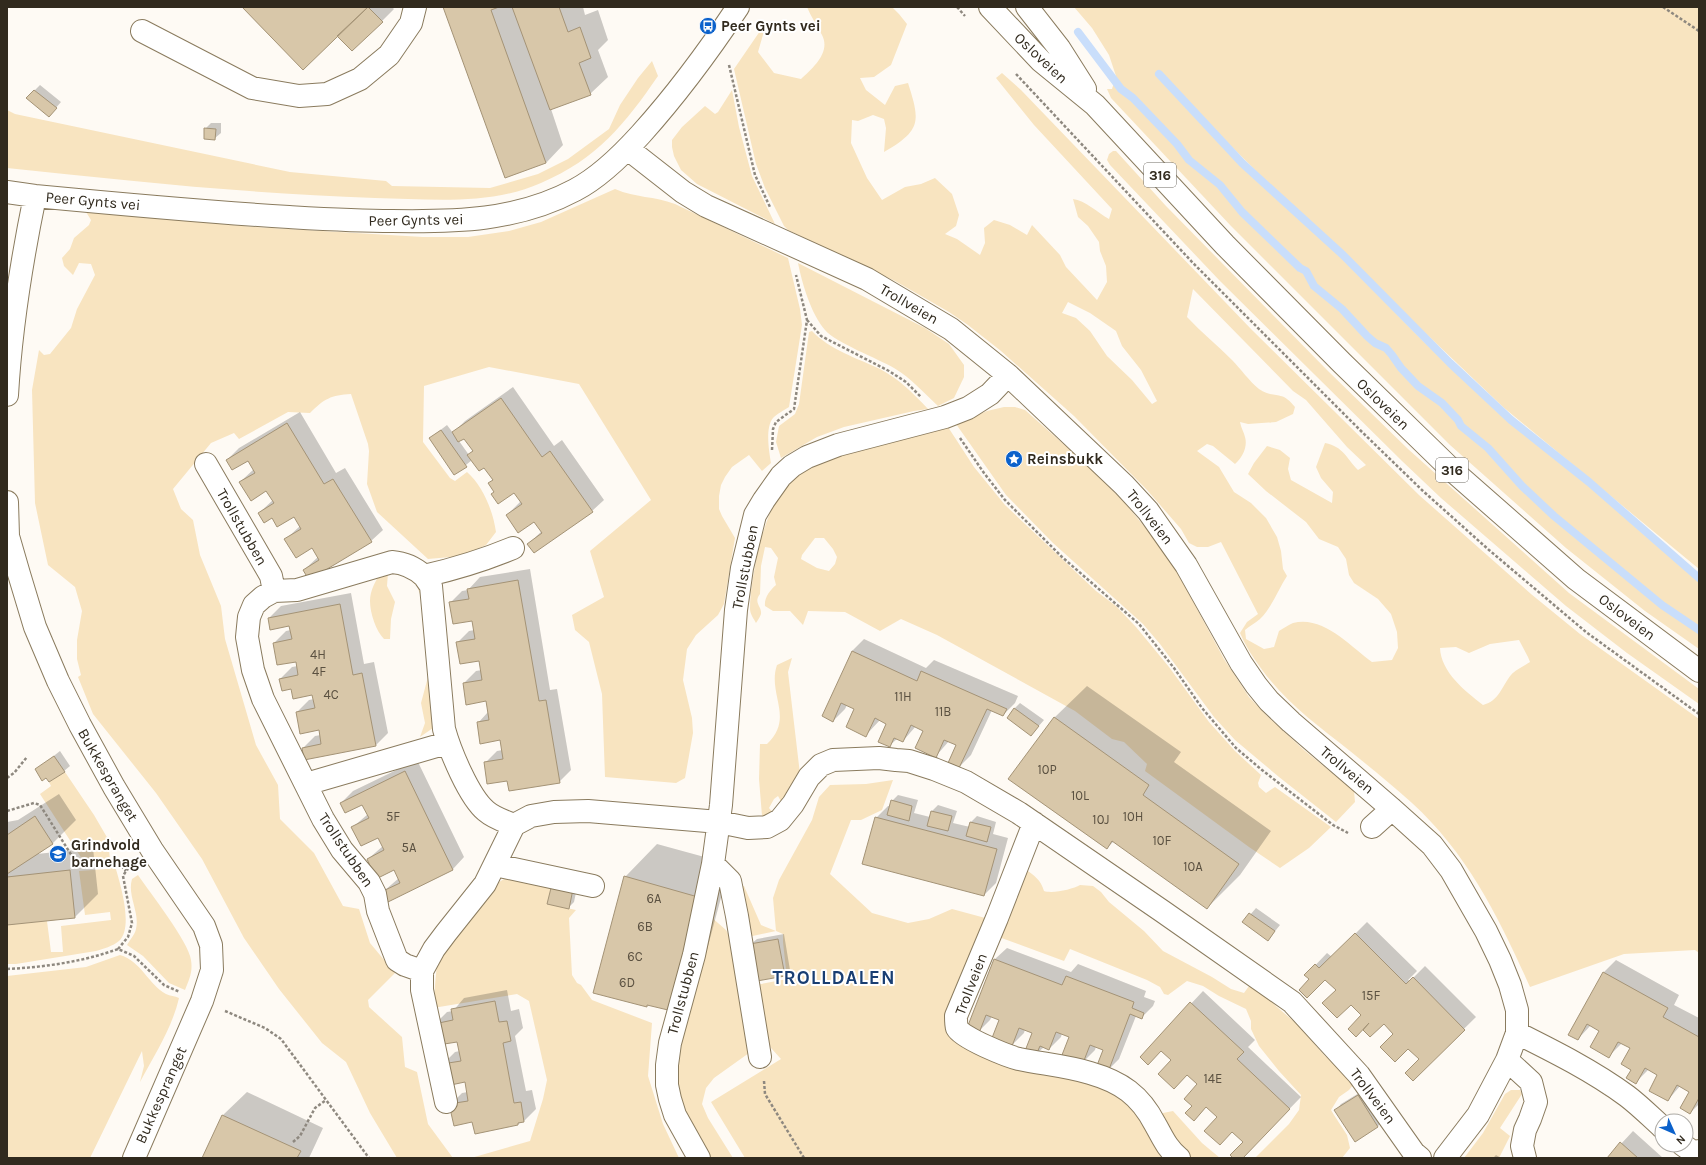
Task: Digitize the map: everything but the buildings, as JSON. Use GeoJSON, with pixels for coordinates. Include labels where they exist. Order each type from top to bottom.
{"type":"FeatureCollection","features":[{"type":"Feature","properties":{"kind":"street"},"geometry":{"type":"LineString","coordinates":[[142,31],[252,88],[299,96],[327,94],[360,79],[389,55],[411,23],[415,7]]}},
{"type":"Feature","properties":{"kind":"street","name":"Peer Gynts vei"},"geometry":{"type":"LineString","coordinates":[[7,192],[35,196],[243,214],[340,220],[445,222],[500,216],[540,206],[576,190],[604,170],[628,149],[672,99],[700,63],[738,7]]}},
{"type":"Feature","properties":{"kind":"street","name":"Osloveien"},"geometry":{"type":"LineString","coordinates":[[990,7],[1041,61],[1095,106],[1225,246],[1453,471],[1576,579],[1699,672]]}},
{"type":"Feature","properties":{"kind":"street","name":"Osloveien"},"geometry":{"type":"LineString","coordinates":[[1027,7],[1059,48],[1095,106]]}},
{"type":"Feature","properties":{"kind":"street","name":"Trollveien"},"geometry":{"type":"LineString","coordinates":[[628,149],[683,192],[706,206],[867,280],[951,329],[1008,374],[1124,485],[1148,511],[1186,565],[1241,664],[1260,690],[1291,722],[1432,845],[1451,870],[1486,931],[1510,985],[1517,1010],[1517,1033],[1507,1060],[1478,1115],[1445,1158]]}},
{"type":"Feature","properties":{"kind":"street"},"geometry":{"type":"LineString","coordinates":[[7,395],[10,349],[20,272],[35,196]]}},
{"type":"Feature","properties":{"kind":"street","name":"Trollstubben"},"geometry":{"type":"LineString","coordinates":[[699,1158],[675,1115],[667,1085],[667,1065],[670,1043],[694,955],[713,864],[719,822],[732,652],[741,575],[755,515],[781,476],[792,466],[808,457],[838,444],[945,417],[968,408],[990,394],[1008,374]]}},
{"type":"Feature","properties":{"kind":"street","name":"Trollstubben"},"geometry":{"type":"LineString","coordinates":[[206,464],[271,576],[274,591],[263,597],[254,605],[248,617],[247,637],[253,670],[263,699],[323,819],[342,850],[369,882],[374,894],[378,911],[397,960],[405,965],[422,971]]}},
{"type":"Feature","properties":{"kind":"street","name":"Bukkespranget"},"geometry":{"type":"LineString","coordinates":[[7,502],[8,536],[35,627],[58,682],[107,775],[152,850],[200,920],[211,945],[212,970],[202,1001],[134,1158]]}},
{"type":"Feature","properties":{"kind":"street"},"geometry":{"type":"LineString","coordinates":[[424,576],[455,569],[514,548]]}},
{"type":"Feature","properties":{"kind":"street"},"geometry":{"type":"LineString","coordinates":[[274,591],[297,590],[392,562],[401,563],[415,568],[424,576],[431,586],[444,730],[448,743],[473,795],[485,811],[496,818],[514,825]]}},
{"type":"Feature","properties":{"kind":"street"},"geometry":{"type":"LineString","coordinates":[[306,784],[448,743]]}},
{"type":"Feature","properties":{"kind":"street","name":"Trollveien"},"geometry":{"type":"LineString","coordinates":[[719,822],[748,828],[767,827],[780,820],[793,804],[809,777],[821,765],[833,760],[879,758],[909,761],[966,782],[1034,823],[1292,1002],[1359,1075],[1414,1153],[1420,1158]]}},
{"type":"Feature","properties":{"kind":"street"},"geometry":{"type":"LineString","coordinates":[[1372,827],[1392,809]]}},
{"type":"Feature","properties":{"kind":"street"},"geometry":{"type":"LineString","coordinates":[[446,1102],[422,990],[422,971],[434,949],[485,884],[514,825],[532,816],[546,813],[588,811],[719,822]]}},
{"type":"Feature","properties":{"kind":"street","name":"Trollveien"},"geometry":{"type":"LineString","coordinates":[[1034,823],[956,1016],[956,1027],[962,1035],[1018,1058],[1090,1072],[1120,1084],[1131,1092],[1142,1104],[1168,1148],[1179,1158]]}},
{"type":"Feature","properties":{"kind":"street"},"geometry":{"type":"LineString","coordinates":[[713,864],[730,880],[760,1057]]}},
{"type":"Feature","properties":{"kind":"street"},"geometry":{"type":"LineString","coordinates":[[495,865],[593,886]]}},
{"type":"Feature","properties":{"kind":"street"},"geometry":{"type":"LineString","coordinates":[[1517,1033],[1550,1049],[1608,1084],[1628,1097],[1654,1120]]}},
{"type":"Feature","properties":{"kind":"street"},"geometry":{"type":"LineString","coordinates":[[1507,1060],[1532,1082],[1536,1102],[1525,1130],[1522,1146],[1525,1158]]}},
{"type":"Feature","properties":{"kind":"path"},"geometry":{"type":"LineString","coordinates":[[1663,7],[1699,31]]}},
{"type":"Feature","properties":{"kind":"path"},"geometry":{"type":"LineString","coordinates":[[728,61],[755,175],[771,208]]}},
{"type":"Feature","properties":{"kind":"path"},"geometry":{"type":"LineString","coordinates":[[771,447],[776,422],[794,409],[807,320],[793,262],[787,244]]}},
{"type":"Feature","properties":{"kind":"path"},"geometry":{"type":"LineString","coordinates":[[807,320],[821,336],[889,371],[906,382],[924,401],[945,417],[984,473],[1005,500],[1057,552],[1139,624],[1174,668],[1202,708],[1236,748],[1262,770],[1328,820],[1351,835]]}},
{"type":"Feature","properties":{"kind":"path"},"geometry":{"type":"LineString","coordinates":[[7,778],[14,773],[27,757]]}},
{"type":"Feature","properties":{"kind":"path"},"geometry":{"type":"LineString","coordinates":[[7,811],[34,803],[40,805],[77,864],[84,866],[118,863],[126,871]]}},
{"type":"Feature","properties":{"kind":"path"},"geometry":{"type":"LineString","coordinates":[[7,969],[43,967],[94,957],[118,949],[128,937],[132,923],[123,876],[135,863]]}},
{"type":"Feature","properties":{"kind":"path"},"geometry":{"type":"LineString","coordinates":[[118,949],[134,956],[164,985],[182,992]]}},
{"type":"Feature","properties":{"kind":"path"},"geometry":{"type":"LineString","coordinates":[[223,1010],[265,1028],[281,1039],[290,1048],[369,1158]]}},
{"type":"Feature","properties":{"kind":"path"},"geometry":{"type":"LineString","coordinates":[[760,1057],[766,1094],[804,1158]]}},
{"type":"Feature","properties":{"kind":"path"},"geometry":{"type":"LineString","coordinates":[[293,1142],[300,1136],[315,1108],[326,1100]]}},
{"type":"Feature","properties":{"kind":"shaded area"},"geometry":{"type":"Polygon","coordinates":[[[807,7],[892,7],[907,24],[891,65],[874,77],[860,78],[866,90],[885,105],[895,86],[908,83],[916,116],[915,124],[911,131],[884,152],[886,128],[884,119],[873,115],[858,121],[852,120],[851,143],[867,178],[882,200],[905,187],[921,184],[935,178],[952,194],[959,215],[956,226],[945,234],[957,239],[980,255],[985,243],[984,228],[994,220],[1010,225],[1027,235],[1032,225],[1060,255],[1066,267],[1097,300],[1107,282],[1106,266],[1100,251],[1099,242],[1088,226],[1078,217],[1073,199],[1087,204],[1109,219],[1112,209],[1034,125],[996,78],[1002,73],[1021,90],[1252,330],[1419,495],[1531,594],[1580,634],[1699,719],[1699,953],[1695,950],[1624,954],[1530,987],[1507,937],[1481,889],[1450,844],[1412,803],[1290,702],[1257,663],[1240,633],[1247,622],[1258,614],[1221,542],[1208,547],[1197,547],[1189,543],[1181,529],[1147,490],[1074,416],[1001,351],[968,325],[949,312],[895,281],[788,230],[784,226],[765,188],[756,164],[734,69],[767,21],[758,52],[774,73],[801,79],[815,65],[824,48],[822,35],[807,7]],[[1193,289],[1187,317],[1232,360],[1259,389],[1269,394],[1286,398],[1295,407],[1293,414],[1276,422],[1248,424],[1240,422],[1245,435],[1246,445],[1240,459],[1235,464],[1213,446],[1207,444],[1197,451],[1219,467],[1234,492],[1251,503],[1266,518],[1277,537],[1281,551],[1283,569],[1287,576],[1264,614],[1245,630],[1246,639],[1264,649],[1274,647],[1279,631],[1293,623],[1315,623],[1336,634],[1372,662],[1392,660],[1398,648],[1397,632],[1391,614],[1378,599],[1354,583],[1349,575],[1346,559],[1338,547],[1319,539],[1306,522],[1266,491],[1248,474],[1254,463],[1267,446],[1280,450],[1290,458],[1288,469],[1291,480],[1332,503],[1333,492],[1321,478],[1316,467],[1325,443],[1341,450],[1358,470],[1366,465],[1347,447],[1306,400],[1293,391],[1193,289]],[[1068,302],[1062,313],[1076,318],[1090,331],[1107,356],[1132,380],[1152,404],[1157,401],[1141,370],[1122,346],[1116,331],[1090,313],[1068,302]],[[1519,640],[1490,644],[1469,653],[1456,647],[1440,648],[1441,657],[1449,673],[1469,694],[1483,705],[1497,697],[1513,673],[1530,662],[1519,640]]]}},
{"type":"Feature","properties":{"kind":"shaded area"},"geometry":{"type":"Polygon","coordinates":[[[1074,7],[1699,7],[1699,569],[1503,407],[1397,306],[1341,250],[1274,189],[1211,126],[1243,167],[1328,244],[1423,341],[1496,411],[1589,485],[1642,533],[1699,581],[1699,649],[1645,611],[1566,548],[1450,445],[1231,226],[1111,98],[1107,89],[1112,89],[1116,76],[1109,55],[1092,28],[1074,7]]]}},
{"type":"Feature","properties":{"kind":"shaded area"},"geometry":{"type":"Polygon","coordinates":[[[652,61],[658,76],[634,110],[594,151],[578,163],[541,183],[501,195],[459,200],[329,196],[99,178],[7,168],[7,110],[15,114],[290,172],[386,181],[392,186],[490,188],[538,174],[568,159],[609,129],[620,105],[638,78],[652,61]]]}},
{"type":"Feature","properties":{"kind":"shaded area"},"geometry":{"type":"Polygon","coordinates":[[[732,90],[739,127],[752,176],[775,224],[697,184],[681,170],[674,156],[672,140],[682,127],[705,106],[715,114],[718,112],[732,90]]]}},
{"type":"Feature","properties":{"kind":"shaded area"},"geometry":{"type":"Polygon","coordinates":[[[1116,151],[1166,206],[1328,371],[1408,449],[1569,593],[1699,689],[1699,704],[1627,653],[1566,606],[1441,498],[1220,281],[1110,165],[1107,160],[1109,154],[1116,151]]]}},
{"type":"Feature","properties":{"kind":"shaded area"},"geometry":{"type":"Polygon","coordinates":[[[615,189],[630,194],[675,204],[788,258],[800,309],[802,325],[789,407],[773,418],[769,428],[768,440],[771,463],[762,471],[749,455],[732,467],[721,485],[719,509],[735,538],[724,604],[718,615],[696,635],[687,649],[683,680],[692,718],[693,733],[685,778],[676,783],[605,777],[602,694],[589,642],[575,630],[572,615],[604,597],[590,551],[651,500],[579,384],[489,367],[424,386],[423,442],[450,478],[455,481],[467,472],[473,478],[478,484],[490,507],[495,524],[496,532],[486,545],[462,556],[428,559],[377,512],[367,484],[368,444],[351,394],[338,395],[328,399],[310,413],[288,412],[239,439],[234,433],[211,443],[173,489],[181,509],[193,520],[200,555],[221,606],[225,639],[256,745],[278,785],[280,819],[314,853],[343,906],[359,909],[370,943],[395,973],[368,1000],[369,1007],[402,1037],[405,1067],[417,1072],[428,1124],[453,1158],[397,1158],[370,1113],[346,1062],[322,1043],[279,989],[244,938],[202,859],[156,793],[93,714],[78,677],[81,675],[77,659],[77,640],[82,611],[75,587],[48,565],[35,503],[32,390],[39,350],[44,355],[50,354],[71,328],[77,309],[95,275],[91,264],[79,263],[73,275],[64,266],[62,258],[70,249],[74,238],[89,225],[91,220],[86,212],[255,227],[423,237],[468,237],[509,231],[541,222],[615,189]]]}},
{"type":"Feature","properties":{"kind":"shaded area"},"geometry":{"type":"Polygon","coordinates":[[[798,263],[925,328],[949,344],[964,365],[964,377],[954,398],[938,406],[912,381],[894,368],[830,335],[815,316],[811,307],[798,263]]]}},
{"type":"Feature","properties":{"kind":"shaded area"},"geometry":{"type":"Polygon","coordinates":[[[812,331],[819,338],[835,348],[880,369],[893,377],[928,409],[844,427],[817,437],[781,458],[776,442],[779,426],[795,414],[799,404],[809,332],[812,331]]]}},
{"type":"Feature","properties":{"kind":"shaded area"},"geometry":{"type":"Polygon","coordinates":[[[1004,407],[1015,407],[1025,410],[1086,464],[1125,503],[1169,557],[1224,659],[1249,697],[1304,750],[1354,791],[1355,802],[1336,822],[1235,740],[1214,717],[1160,644],[1143,624],[1053,543],[1006,495],[956,424],[987,411],[1004,407]]]}},
{"type":"Feature","properties":{"kind":"shaded area"},"geometry":{"type":"Polygon","coordinates":[[[948,427],[974,467],[1005,505],[1096,591],[1116,606],[1136,627],[1169,667],[1209,722],[1235,751],[1261,775],[1258,783],[1259,787],[1266,793],[1275,787],[1331,827],[1309,848],[1280,868],[1145,771],[1147,764],[1124,742],[1112,739],[1075,711],[937,635],[901,619],[880,631],[845,612],[808,611],[803,625],[790,611],[773,611],[765,606],[765,600],[776,585],[774,577],[778,558],[771,548],[765,547],[761,566],[760,594],[757,600],[761,614],[756,623],[751,615],[750,609],[751,588],[757,555],[761,538],[772,508],[786,485],[802,471],[841,453],[948,427]],[[815,538],[802,555],[801,559],[817,568],[829,571],[835,564],[837,557],[833,549],[824,538],[815,538]]]}},
{"type":"Feature","properties":{"kind":"shaded area"},"geometry":{"type":"Polygon","coordinates":[[[400,568],[424,588],[435,720],[433,728],[420,737],[425,723],[421,703],[428,677],[425,608],[417,586],[407,577],[395,572],[388,573],[387,586],[395,602],[391,619],[390,639],[384,639],[381,636],[374,622],[370,606],[372,589],[382,571],[400,568]]]}},
{"type":"Feature","properties":{"kind":"shaded area"},"geometry":{"type":"Polygon","coordinates":[[[792,658],[788,672],[800,774],[783,805],[778,796],[774,799],[769,808],[774,814],[767,818],[762,816],[759,779],[760,744],[767,744],[775,734],[779,725],[780,715],[775,686],[777,665],[792,658]]]}},
{"type":"Feature","properties":{"kind":"shaded area"},"geometry":{"type":"Polygon","coordinates":[[[65,772],[108,839],[110,860],[84,862],[40,794],[51,786],[49,782],[65,772]]]}},
{"type":"Feature","properties":{"kind":"shaded area"},"geometry":{"type":"Polygon","coordinates":[[[893,780],[882,810],[861,820],[851,820],[830,874],[872,913],[908,923],[929,919],[952,909],[989,919],[947,1025],[1112,1088],[1142,1117],[1170,1158],[745,1158],[711,1102],[781,1059],[771,1048],[764,1035],[756,985],[787,979],[783,934],[776,931],[773,898],[779,880],[812,820],[819,797],[830,785],[866,784],[893,780]]]}},
{"type":"Feature","properties":{"kind":"shaded area"},"geometry":{"type":"Polygon","coordinates":[[[110,866],[115,866],[120,883],[126,916],[123,934],[119,941],[111,946],[96,951],[16,964],[7,964],[7,925],[47,921],[51,952],[63,952],[61,926],[111,920],[110,912],[85,915],[79,871],[107,869],[111,868],[110,866]]]}},
{"type":"Feature","properties":{"kind":"shaded area"},"geometry":{"type":"Polygon","coordinates":[[[1025,869],[1037,878],[1044,891],[1048,892],[1063,891],[1080,885],[1093,886],[1101,892],[1109,902],[1144,931],[1163,951],[1212,977],[1231,989],[1244,993],[1249,986],[1262,992],[1298,1025],[1325,1056],[1350,1077],[1353,1085],[1339,1097],[1331,1110],[1347,1135],[1350,1148],[1342,1158],[1255,1158],[1289,1124],[1299,1110],[1301,1095],[1259,1046],[1251,1029],[1251,1021],[1246,1009],[1219,996],[1203,986],[1187,981],[1168,995],[1164,994],[1160,987],[1147,980],[1070,949],[1064,961],[996,936],[1025,869]]]}},
{"type":"Feature","properties":{"kind":"shaded area"},"geometry":{"type":"Polygon","coordinates":[[[138,875],[177,930],[189,952],[191,968],[185,990],[169,983],[143,956],[127,945],[134,935],[137,923],[131,885],[132,879],[138,875]]]}},
{"type":"Feature","properties":{"kind":"shaded area"},"geometry":{"type":"Polygon","coordinates":[[[506,878],[552,884],[547,904],[576,910],[569,918],[572,975],[577,983],[581,985],[592,1000],[652,1023],[648,1076],[663,1124],[679,1158],[471,1158],[530,1141],[543,1099],[547,1080],[529,1001],[517,994],[433,1008],[437,963],[492,886],[506,878]]]}},
{"type":"Feature","properties":{"kind":"shaded area"},"geometry":{"type":"Polygon","coordinates":[[[740,886],[744,886],[761,925],[776,931],[748,937],[740,886]]]}},
{"type":"Feature","properties":{"kind":"shaded area"},"geometry":{"type":"Polygon","coordinates":[[[710,916],[726,930],[733,942],[749,1053],[714,1078],[706,1088],[702,1104],[708,1118],[733,1158],[707,1158],[680,1110],[673,1060],[710,916]]]}},
{"type":"Feature","properties":{"kind":"shaded area"},"geometry":{"type":"Polygon","coordinates":[[[120,955],[134,962],[160,990],[166,994],[179,998],[168,1030],[140,1082],[144,1066],[142,1051],[90,1158],[7,1158],[7,976],[86,967],[120,955]]]}},
{"type":"Feature","properties":{"kind":"shaded area"},"geometry":{"type":"Polygon","coordinates":[[[1511,1090],[1520,1090],[1522,1094],[1500,1128],[1510,1136],[1499,1158],[1464,1158],[1483,1133],[1505,1094],[1511,1090]]]}},
{"type":"Feature","properties":{"kind":"shaded area"},"geometry":{"type":"Polygon","coordinates":[[[1173,1111],[1202,1143],[1220,1158],[1190,1158],[1184,1154],[1161,1121],[1163,1113],[1173,1111]]]}},
{"type":"Feature","properties":{"kind":"waterway"},"geometry":{"type":"LineString","coordinates":[[1078,32],[1121,89],[1133,98],[1177,144],[1189,160],[1220,185],[1242,212],[1300,268],[1306,271],[1314,286],[1342,309],[1375,343],[1386,348],[1401,368],[1418,386],[1442,403],[1458,420],[1461,426],[1488,448],[1522,486],[1554,516],[1662,605],[1699,630]]}},
{"type":"Feature","properties":{"kind":"waterway"},"geometry":{"type":"LineString","coordinates":[[1159,74],[1242,163],[1343,255],[1450,363],[1511,420],[1589,482],[1699,578]]}},
{"type":"Feature","properties":{"kind":"place","name":"Peer Gynts vei"},"geometry":{"type":"Point","coordinates":[708,26]}},
{"type":"Feature","properties":{"kind":"place","name":"Reinsbukk"},"geometry":{"type":"Point","coordinates":[1014,459]}},
{"type":"Feature","properties":{"kind":"place","name":"Grindvold barnehage"},"geometry":{"type":"Point","coordinates":[58,854]}},
{"type":"Feature","properties":{"kind":"district","name":"TROLLDALEN"},"geometry":{"type":"Point","coordinates":[834,978]}}]}
